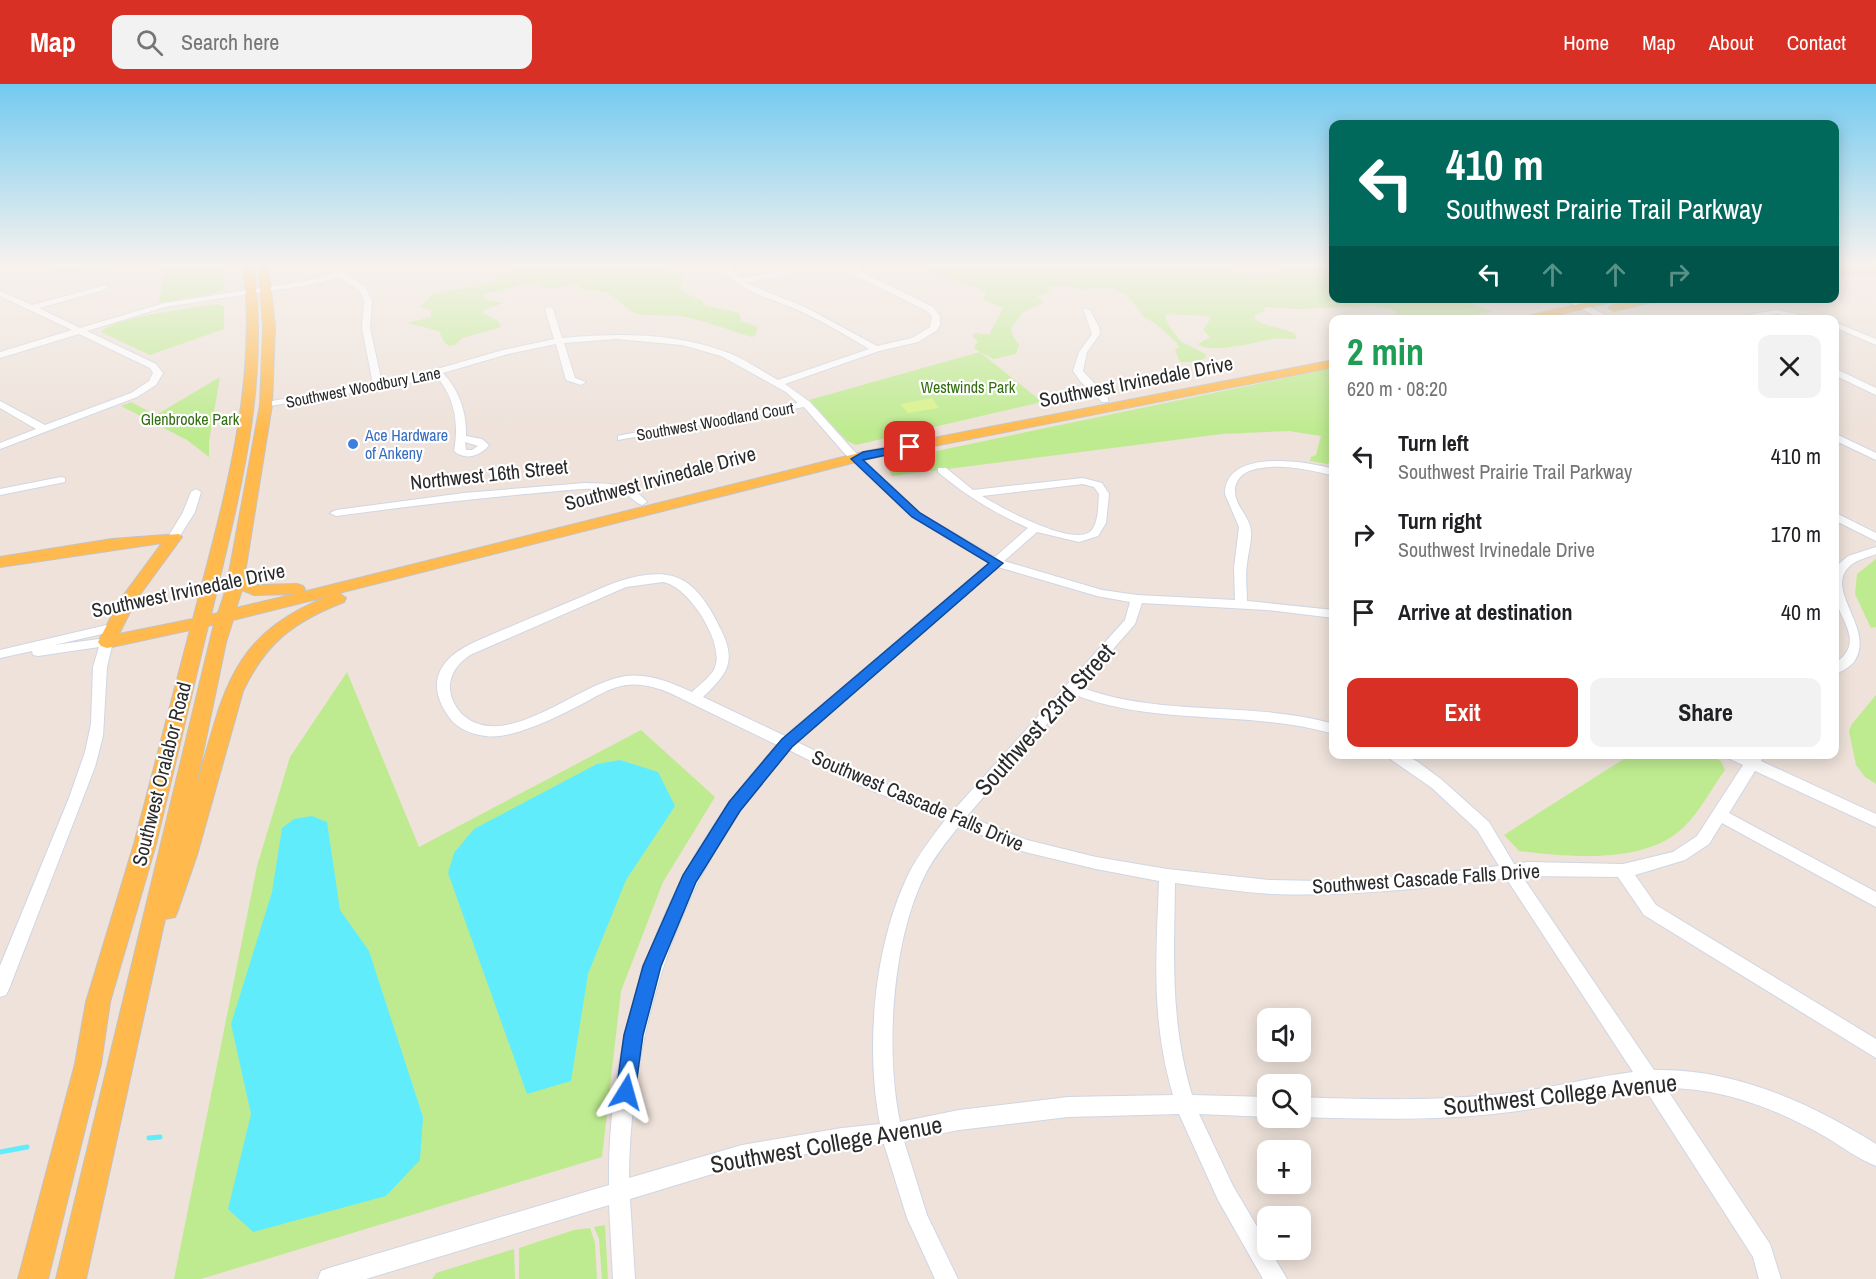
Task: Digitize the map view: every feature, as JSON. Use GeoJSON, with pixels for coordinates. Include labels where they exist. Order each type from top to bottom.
{"type":"FeatureCollection","features":[{"type":"Feature","properties":{"kind":"main road","name":"Southwest Oralabor Road"},"geometry":{"type":"LineString","coordinates":[[33,1279],[88,1064],[98,1002],[145,844],[233,491],[246,421],[256,319]]}},
{"type":"Feature","properties":{"kind":"main road","name":"Southwest Oralabor Road"},"geometry":{"type":"LineString","coordinates":[[71,1279],[195,749],[217,642],[236,582],[266,405],[269,327],[266,319]]}},
{"type":"Feature","properties":{"kind":"main road","name":"Southwest Irvinedale Drive"},"geometry":{"type":"LineString","coordinates":[[228,610],[297,589],[565,524],[642,502],[853,455],[867,455],[1253,375],[1329,356]]}},
{"type":"Feature","properties":{"kind":"main road","name":"Southwest Irvinedale Drive"},"geometry":{"type":"LineString","coordinates":[[109,635],[474,555],[853,455],[860,447],[1105,400],[1329,364]]}},
{"type":"Feature","properties":{"kind":"main road"},"geometry":{"type":"LineString","coordinates":[[0,562],[112,544],[174,537]]}},
{"type":"Feature","properties":{"kind":"main road"},"geometry":{"type":"LineString","coordinates":[[109,635],[130,595],[174,537]]}},
{"type":"Feature","properties":{"kind":"main road"},"geometry":{"type":"LineString","coordinates":[[139,991],[186,855],[234,691],[251,655],[272,633],[335,599],[474,555]]}},
{"type":"Feature","properties":{"kind":"main road"},"geometry":{"type":"LineString","coordinates":[[236,582],[254,590],[297,589]]}},
{"type":"Feature","properties":{"kind":"main road","name":"Southwest Irvinedale Drive"},"geometry":{"type":"LineString","coordinates":[[109,635],[135,636],[203,616]]}},
{"type":"Feature","properties":{"kind":"main road"},"geometry":{"type":"LineString","coordinates":[[135,636],[163,635],[181,638],[188,646],[189,663]]}},
{"type":"Feature","properties":{"kind":"street"},"geometry":{"type":"LineString","coordinates":[[0,446],[134,395],[153,383],[158,373],[153,366],[53,319]]}},
{"type":"Feature","properties":{"kind":"street"},"geometry":{"type":"LineString","coordinates":[[0,355],[121,319]]}},
{"type":"Feature","properties":{"kind":"street"},"geometry":{"type":"LineString","coordinates":[[367,319],[366,328],[378,386]]}},
{"type":"Feature","properties":{"kind":"street"},"geometry":{"type":"LineString","coordinates":[[552,319],[571,380],[581,382]]}},
{"type":"Feature","properties":{"kind":"street"},"geometry":{"type":"LineString","coordinates":[[820,319],[876,349]]}},
{"type":"Feature","properties":{"kind":"street"},"geometry":{"type":"LineString","coordinates":[[779,383],[876,349],[923,336],[936,325],[936,319]]}},
{"type":"Feature","properties":{"kind":"street"},"geometry":{"type":"LineString","coordinates":[[1091,319],[1096,334],[1083,352],[1078,371],[1105,400]]}},
{"type":"Feature","properties":{"kind":"street"},"geometry":{"type":"LineString","coordinates":[[1839,326],[1876,342]]}},
{"type":"Feature","properties":{"kind":"street","name":"Southwest Woodbury Lane"},"geometry":{"type":"LineString","coordinates":[[266,405],[378,386],[438,373],[506,352],[558,341],[616,336],[683,342],[724,354],[779,383],[807,404],[853,455],[916,515],[997,563],[1101,593],[1137,599],[1241,605],[1329,614]]}},
{"type":"Feature","properties":{"kind":"street"},"geometry":{"type":"LineString","coordinates":[[438,373],[453,394],[462,439]]}},
{"type":"Feature","properties":{"kind":"street"},"geometry":{"type":"LineString","coordinates":[[1839,374],[1876,392]]}},
{"type":"Feature","properties":{"kind":"street"},"geometry":{"type":"LineString","coordinates":[[0,404],[44,429]]}},
{"type":"Feature","properties":{"kind":"street","name":"Southwest Woodland Court"},"geometry":{"type":"LineString","coordinates":[[622,438],[807,404]]}},
{"type":"Feature","properties":{"kind":"street"},"geometry":{"type":"LineString","coordinates":[[1839,438],[1874,454]]}},
{"type":"Feature","properties":{"kind":"street"},"geometry":{"type":"LineString","coordinates":[[1241,605],[1240,565],[1245,527],[1230,498],[1234,479],[1256,467],[1287,463],[1317,467],[1329,471]]}},
{"type":"Feature","properties":{"kind":"street"},"geometry":{"type":"LineString","coordinates":[[942,470],[971,494],[997,510],[1035,527],[1068,537],[1083,539],[1094,535],[1100,525],[1104,494],[1098,485],[1083,481],[971,494]]}},
{"type":"Feature","properties":{"kind":"street"},"geometry":{"type":"LineString","coordinates":[[0,492],[61,480]]}},
{"type":"Feature","properties":{"kind":"street","name":"Northwest 16th Street"},"geometry":{"type":"LineString","coordinates":[[336,513],[474,495],[585,486],[622,488],[633,493],[642,502]]}},
{"type":"Feature","properties":{"kind":"street"},"geometry":{"type":"LineString","coordinates":[[174,537],[189,512],[196,492]]}},
{"type":"Feature","properties":{"kind":"street"},"geometry":{"type":"LineString","coordinates":[[1839,518],[1876,538]]}},
{"type":"Feature","properties":{"kind":"street"},"geometry":{"type":"LineString","coordinates":[[624,1279],[619,1166],[627,1078],[634,1035],[652,966],[688,880],[735,807],[787,743],[997,563],[1035,527]]}},
{"type":"Feature","properties":{"kind":"street"},"geometry":{"type":"LineString","coordinates":[[1839,574],[1842,567],[1851,558],[1876,550]]}},
{"type":"Feature","properties":{"kind":"street","name":"Southwest Cascade Falls Drive"},"geometry":{"type":"LineString","coordinates":[[694,698],[723,664],[724,646],[688,591],[677,582],[659,579],[622,584],[477,646],[454,660],[444,674],[443,691],[451,710],[461,723],[482,732],[507,731],[615,683],[636,680],[662,684],[868,783],[955,820],[1025,846],[1095,863],[1222,883],[1321,888],[1417,883],[1528,869],[1623,871],[1659,863],[1679,856],[1703,840],[1755,759]]}},
{"type":"Feature","properties":{"kind":"street"},"geometry":{"type":"LineString","coordinates":[[1839,592],[1855,632],[1856,648],[1848,662],[1839,667]]}},
{"type":"Feature","properties":{"kind":"street","name":"Southwest 23rd Street"},"geometry":{"type":"LineString","coordinates":[[947,1279],[930,1251],[903,1181],[892,1133],[884,1073],[883,1014],[894,941],[908,894],[924,863],[955,820],[1131,621],[1137,599]]}},
{"type":"Feature","properties":{"kind":"street"},"geometry":{"type":"LineString","coordinates":[[0,989],[79,791],[96,736],[99,659],[109,635]]}},
{"type":"Feature","properties":{"kind":"street","name":"Southwest Irvinedale Drive"},"geometry":{"type":"LineString","coordinates":[[0,655],[109,635]]}},
{"type":"Feature","properties":{"kind":"street"},"geometry":{"type":"LineString","coordinates":[[1070,688],[1091,697],[1135,707],[1283,718],[1329,728]]}},
{"type":"Feature","properties":{"kind":"street"},"geometry":{"type":"LineString","coordinates":[[1400,759],[1437,784],[1483,826],[1510,871],[1762,1252],[1770,1279]]}},
{"type":"Feature","properties":{"kind":"street"},"geometry":{"type":"LineString","coordinates":[[1755,759],[1876,821]]}},
{"type":"Feature","properties":{"kind":"street"},"geometry":{"type":"LineString","coordinates":[[1720,815],[1876,900]]}},
{"type":"Feature","properties":{"kind":"street"},"geometry":{"type":"LineString","coordinates":[[1623,871],[1650,910],[1876,1050]]}},
{"type":"Feature","properties":{"kind":"street"},"geometry":{"type":"LineString","coordinates":[[1167,876],[1163,982],[1168,1036],[1186,1104],[1216,1173],[1276,1279]]}},
{"type":"Feature","properties":{"kind":"street","name":"Southwest College Avenue"},"geometry":{"type":"LineString","coordinates":[[1311,1107],[1387,1110],[1461,1108],[1533,1099],[1627,1082],[1650,1080],[1698,1082],[1727,1088],[1786,1106],[1845,1135],[1876,1156]]}},
{"type":"Feature","properties":{"kind":"street","name":"Southwest College Avenue"},"geometry":{"type":"LineString","coordinates":[[329,1279],[742,1155],[842,1138],[892,1133],[959,1120],[1068,1107],[1186,1104],[1257,1107]]}},
{"type":"Feature","properties":{"kind":"green space","name":"Glenbrooke Park"},"geometry":{"type":"Polygon","coordinates":[[[134,319],[224,319],[224,329],[150,355],[101,332],[121,322],[134,319]]]}},
{"type":"Feature","properties":{"kind":"green space"},"geometry":{"type":"Polygon","coordinates":[[[424,319],[494,319],[501,327],[462,338],[455,345],[449,346],[444,342],[439,331],[408,323],[424,319]]]}},
{"type":"Feature","properties":{"kind":"green space"},"geometry":{"type":"Polygon","coordinates":[[[692,319],[740,319],[758,327],[755,336],[752,337],[692,319]]]}},
{"type":"Feature","properties":{"kind":"green space"},"geometry":{"type":"Polygon","coordinates":[[[997,319],[1018,319],[1011,328],[1019,345],[1016,354],[993,359],[975,349],[974,346],[978,342],[972,335],[977,333],[989,335],[997,319]]]}},
{"type":"Feature","properties":{"kind":"green space"},"geometry":{"type":"Polygon","coordinates":[[[1147,319],[1166,319],[1180,341],[1206,354],[1205,358],[1196,362],[1180,362],[1175,350],[1179,347],[1177,343],[1147,319]]]}},
{"type":"Feature","properties":{"kind":"green space"},"geometry":{"type":"Polygon","coordinates":[[[1210,319],[1255,319],[1265,325],[1295,334],[1296,339],[1272,339],[1233,347],[1212,348],[1198,344],[1210,337],[1203,330],[1210,319]]]}},
{"type":"Feature","properties":{"kind":"green space","name":"Westwinds Park"},"geometry":{"type":"Polygon","coordinates":[[[980,352],[1042,402],[856,445],[847,441],[809,400],[980,352]]]}},
{"type":"Feature","properties":{"kind":"green space"},"geometry":{"type":"Polygon","coordinates":[[[1329,369],[1328,464],[1310,461],[1311,457],[1316,455],[1321,436],[1289,431],[1222,434],[892,476],[884,462],[1329,369]]]}},
{"type":"Feature","properties":{"kind":"green space","name":"Glenbrooke Park"},"geometry":{"type":"Polygon","coordinates":[[[220,377],[209,441],[209,457],[187,440],[121,406],[131,402],[156,415],[220,377]]]}},
{"type":"Feature","properties":{"kind":"green space"},"geometry":{"type":"Polygon","coordinates":[[[932,398],[939,408],[908,413],[900,404],[932,398]]]}},
{"type":"Feature","properties":{"kind":"green space"},"geometry":{"type":"Polygon","coordinates":[[[1876,559],[1876,627],[1871,628],[1855,594],[1857,574],[1876,559]]]}},
{"type":"Feature","properties":{"kind":"green space"},"geometry":{"type":"Polygon","coordinates":[[[347,672],[419,847],[641,730],[715,797],[663,882],[621,991],[602,1157],[201,1279],[174,1279],[257,866],[290,757],[347,672]]]}},
{"type":"Feature","properties":{"kind":"green space"},"geometry":{"type":"Polygon","coordinates":[[[1876,695],[1876,784],[1865,777],[1856,765],[1849,731],[1852,724],[1876,695]]]}},
{"type":"Feature","properties":{"kind":"green space"},"geometry":{"type":"Polygon","coordinates":[[[1624,759],[1717,759],[1721,761],[1725,770],[1690,821],[1668,839],[1649,848],[1605,856],[1560,855],[1519,851],[1504,835],[1624,759]]]}},
{"type":"Feature","properties":{"kind":"green space"},"geometry":{"type":"Polygon","coordinates":[[[605,1225],[608,1279],[602,1279],[599,1239],[594,1227],[605,1225]]]}},
{"type":"Feature","properties":{"kind":"green space"},"geometry":{"type":"Polygon","coordinates":[[[590,1228],[595,1243],[597,1279],[519,1279],[519,1248],[574,1230],[590,1228]]]}},
{"type":"Feature","properties":{"kind":"green space"},"geometry":{"type":"Polygon","coordinates":[[[514,1249],[515,1279],[432,1279],[436,1273],[514,1249]]]}},
{"type":"Feature","properties":{"kind":"water"},"geometry":{"type":"Polygon","coordinates":[[[620,760],[658,772],[675,806],[626,880],[588,974],[571,1081],[527,1094],[448,873],[454,853],[474,829],[597,764],[620,760]]]}},
{"type":"Feature","properties":{"kind":"water"},"geometry":{"type":"Polygon","coordinates":[[[312,816],[327,822],[340,910],[369,951],[423,1117],[420,1160],[386,1196],[253,1232],[228,1209],[251,1114],[231,1024],[272,892],[282,828],[294,819],[312,816]]]}},
{"type":"Feature","properties":{"kind":"waterway"},"geometry":{"type":"LineString","coordinates":[[149,1138],[160,1137]]}},
{"type":"Feature","properties":{"kind":"waterway"},"geometry":{"type":"LineString","coordinates":[[0,1152],[27,1147]]}},
{"type":"Feature","properties":{"kind":"place","name":"Ace Hardware of Ankeny"},"geometry":{"type":"Point","coordinates":[353,444]}},
{"type":"Feature","properties":{"kind":"route"},"geometry":{"type":"LineString","coordinates":[[626,1092],[634,1035],[652,966],[688,880],[735,807],[787,743],[997,563],[916,515],[856,459],[910,447]]}}]}
